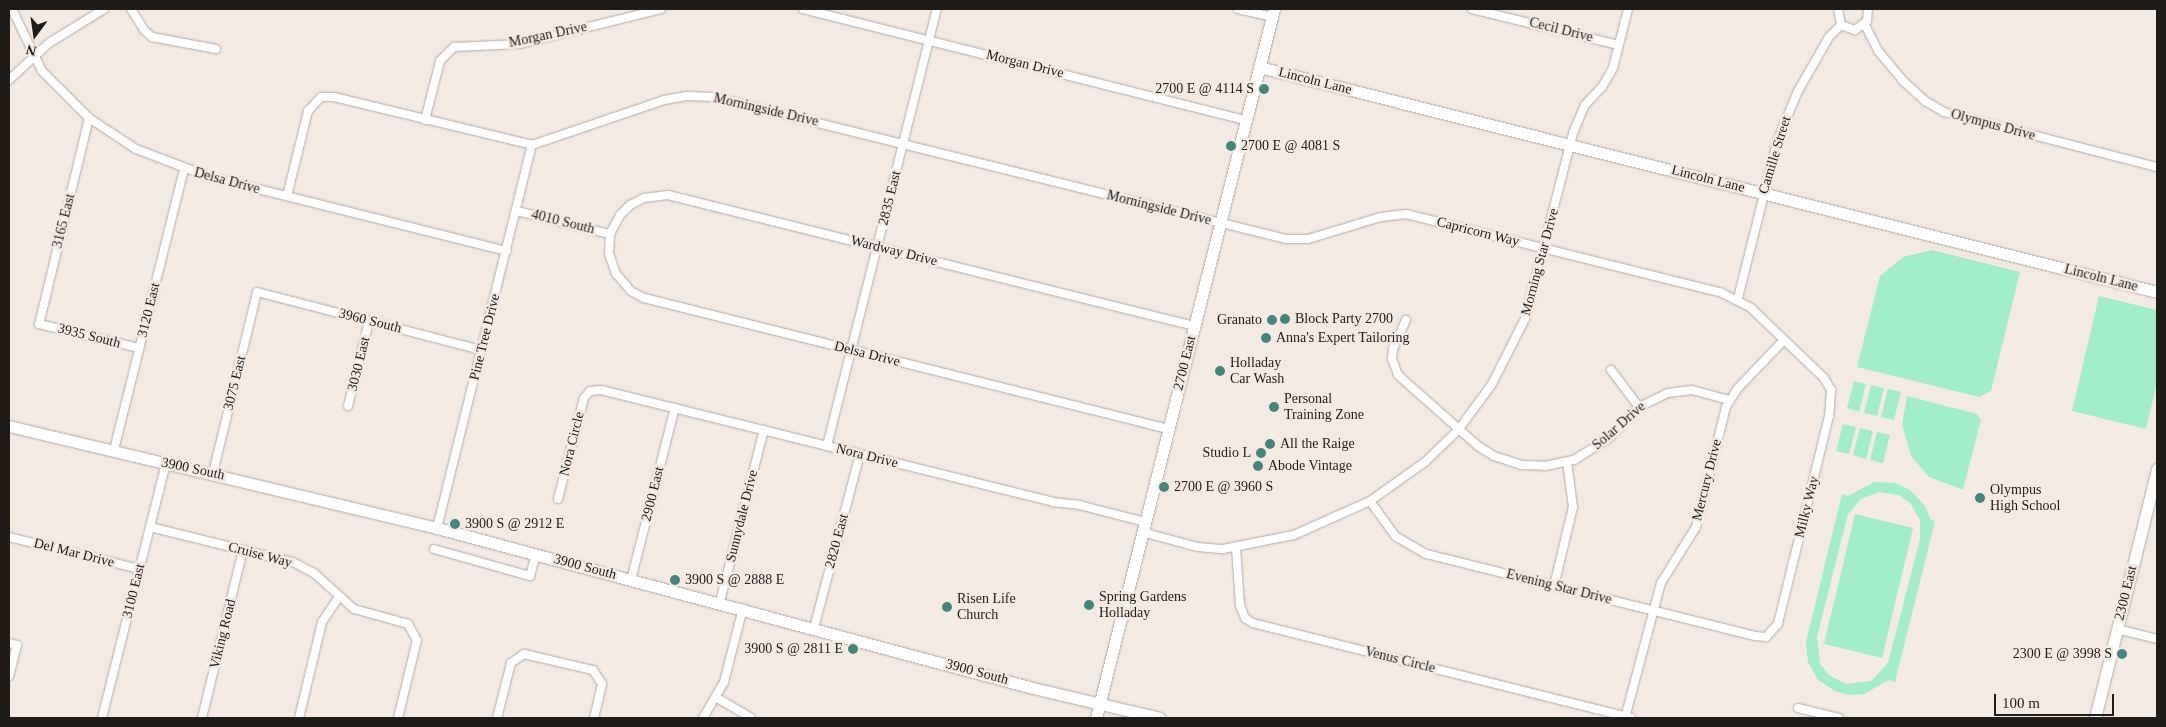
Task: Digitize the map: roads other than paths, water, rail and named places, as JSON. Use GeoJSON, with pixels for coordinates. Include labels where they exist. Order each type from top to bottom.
{"type":"FeatureCollection","features":[{"type":"Feature","properties":{"kind":"street","name":"Delsa Drive"},"geometry":{"type":"LineString","coordinates":[[12,9],[42,71],[89,118],[136,148],[184,169],[507,251]]}},
{"type":"Feature","properties":{"kind":"street"},"geometry":{"type":"LineString","coordinates":[[9,80],[34,55],[104,9]]}},
{"type":"Feature","properties":{"kind":"street"},"geometry":{"type":"LineString","coordinates":[[131,9],[144,30],[152,37],[216,49]]}},
{"type":"Feature","properties":{"kind":"street","name":"Morgan Drive"},"geometry":{"type":"LineString","coordinates":[[424,120],[440,61],[454,47],[520,44],[661,9]]}},
{"type":"Feature","properties":{"kind":"street","name":"Morgan Drive"},"geometry":{"type":"LineString","coordinates":[[804,9],[1246,120]]}},
{"type":"Feature","properties":{"kind":"street","name":"2835 East"},"geometry":{"type":"LineString","coordinates":[[827,446],[937,9]]}},
{"type":"Feature","properties":{"kind":"street"},"geometry":{"type":"LineString","coordinates":[[1238,9],[1273,13]]}},
{"type":"Feature","properties":{"kind":"street","name":"Cecil Drive"},"geometry":{"type":"LineString","coordinates":[[1472,9],[1620,45]]}},
{"type":"Feature","properties":{"kind":"street","name":"Morning Star Drive"},"geometry":{"type":"LineString","coordinates":[[1143,527],[1198,546],[1236,548],[1294,535],[1370,502],[1424,462],[1458,429],[1481,401],[1511,350],[1531,302],[1571,145],[1582,111],[1610,75],[1620,45],[1628,9]]}},
{"type":"Feature","properties":{"kind":"street"},"geometry":{"type":"LineString","coordinates":[[1828,9],[1838,10],[1841,25],[1855,30],[1865,25],[1869,17],[1868,9]]}},
{"type":"Feature","properties":{"kind":"street","name":"2700 East"},"geometry":{"type":"LineString","coordinates":[[1096,718],[1273,13]]}},
{"type":"Feature","properties":{"kind":"street","name":"Camille Street"},"geometry":{"type":"LineString","coordinates":[[1738,298],[1763,193],[1794,99],[1828,38],[1841,25]]}},
{"type":"Feature","properties":{"kind":"street","name":"Olympus Drive"},"geometry":{"type":"LineString","coordinates":[[1865,25],[1879,52],[1904,82],[1925,101],[1944,112],[2157,167]]}},
{"type":"Feature","properties":{"kind":"street","name":"Lincoln Lane"},"geometry":{"type":"LineString","coordinates":[[1259,67],[2157,292]]}},
{"type":"Feature","properties":{"kind":"street","name":"Morningside Drive"},"geometry":{"type":"LineString","coordinates":[[532,145],[664,100],[696,96],[720,98],[1220,223]]}},
{"type":"Feature","properties":{"kind":"street"},"geometry":{"type":"LineString","coordinates":[[287,196],[308,111],[315,101],[334,97],[532,145]]}},
{"type":"Feature","properties":{"kind":"street","name":"3165 East"},"geometry":{"type":"LineString","coordinates":[[39,324],[89,118]]}},
{"type":"Feature","properties":{"kind":"street","name":"Pine Tree Drive"},"geometry":{"type":"LineString","coordinates":[[437,528],[532,145]]}},
{"type":"Feature","properties":{"kind":"street","name":"3120 East"},"geometry":{"type":"LineString","coordinates":[[114,450],[184,169]]}},
{"type":"Feature","properties":{"kind":"street","name":"Wardway Drive"},"geometry":{"type":"LineString","coordinates":[[610,234],[615,221],[630,205],[644,198],[668,195],[1194,326]]}},
{"type":"Feature","properties":{"kind":"street","name":"4010 South"},"geometry":{"type":"LineString","coordinates":[[517,210],[610,234]]}},
{"type":"Feature","properties":{"kind":"street","name":"Capricorn Way"},"geometry":{"type":"LineString","coordinates":[[1220,223],[1300,240],[1381,217],[1406,214],[1545,248],[1738,298],[1824,378]]}},
{"type":"Feature","properties":{"kind":"street","name":"Delsa Drive"},"geometry":{"type":"LineString","coordinates":[[610,234],[608,254],[612,268],[625,286],[637,295],[1168,429]]}},
{"type":"Feature","properties":{"kind":"street","name":"3960 South"},"geometry":{"type":"LineString","coordinates":[[258,292],[482,350]]}},
{"type":"Feature","properties":{"kind":"street","name":"3075 East"},"geometry":{"type":"LineString","coordinates":[[213,473],[258,292]]}},
{"type":"Feature","properties":{"kind":"street","name":"Solar Drive"},"geometry":{"type":"LineString","coordinates":[[1406,320],[1393,349],[1395,369],[1458,429],[1486,451],[1511,462],[1538,466],[1567,462],[1600,444],[1639,407],[1661,395],[1685,390],[1729,400]]}},
{"type":"Feature","properties":{"kind":"street","name":"3030 East"},"geometry":{"type":"LineString","coordinates":[[348,406],[369,321]]}},
{"type":"Feature","properties":{"kind":"street","name":"3935 South"},"geometry":{"type":"LineString","coordinates":[[39,324],[139,348]]}},
{"type":"Feature","properties":{"kind":"street","name":"Mercury Drive"},"geometry":{"type":"LineString","coordinates":[[1628,718],[1653,611],[1664,575],[1696,527],[1729,400],[1784,340]]}},
{"type":"Feature","properties":{"kind":"street"},"geometry":{"type":"LineString","coordinates":[[1611,370],[1639,407]]}},
{"type":"Feature","properties":{"kind":"street","name":"Milky Way"},"geometry":{"type":"LineString","coordinates":[[1769,635],[1778,624],[1829,416],[1831,395],[1824,378]]}},
{"type":"Feature","properties":{"kind":"street","name":"Nora Drive"},"geometry":{"type":"LineString","coordinates":[[590,391],[604,390],[1052,502],[1079,505],[1143,527]]}},
{"type":"Feature","properties":{"kind":"street","name":"Nora Circle"},"geometry":{"type":"LineString","coordinates":[[558,499],[582,401],[590,391]]}},
{"type":"Feature","properties":{"kind":"street","name":"2900 East"},"geometry":{"type":"LineString","coordinates":[[631,580],[675,408]]}},
{"type":"Feature","properties":{"kind":"street","name":"3900 South"},"geometry":{"type":"LineString","coordinates":[[9,426],[213,473],[437,528],[1160,718]]}},
{"type":"Feature","properties":{"kind":"street","name":"Sunnydale Drive"},"geometry":{"type":"LineString","coordinates":[[720,602],[764,430]]}},
{"type":"Feature","properties":{"kind":"street","name":"2820 East"},"geometry":{"type":"LineString","coordinates":[[814,628],[860,454]]}},
{"type":"Feature","properties":{"kind":"street"},"geometry":{"type":"LineString","coordinates":[[1554,586],[1573,508],[1567,462]]}},
{"type":"Feature","properties":{"kind":"street","name":"3100 East"},"geometry":{"type":"LineString","coordinates":[[102,718],[166,463]]}},
{"type":"Feature","properties":{"kind":"street","name":"2300 East"},"geometry":{"type":"LineString","coordinates":[[2095,718],[2157,468]]}},
{"type":"Feature","properties":{"kind":"street","name":"Evening Star Drive"},"geometry":{"type":"LineString","coordinates":[[1370,502],[1389,530],[1417,550],[1755,636],[1769,635]]}},
{"type":"Feature","properties":{"kind":"street","name":"Cruise Way"},"geometry":{"type":"LineString","coordinates":[[150,527],[304,567],[354,609],[400,621],[413,629],[417,640],[398,718]]}},
{"type":"Feature","properties":{"kind":"street","name":"Del Mar Drive"},"geometry":{"type":"LineString","coordinates":[[9,537],[139,569]]}},
{"type":"Feature","properties":{"kind":"street","name":"Venus Circle"},"geometry":{"type":"LineString","coordinates":[[1236,548],[1240,605],[1245,618],[1253,623],[1628,718]]}},
{"type":"Feature","properties":{"kind":"street"},"geometry":{"type":"LineString","coordinates":[[434,549],[530,576],[536,554]]}},
{"type":"Feature","properties":{"kind":"street","name":"Viking Road"},"geometry":{"type":"LineString","coordinates":[[202,718],[243,550]]}},
{"type":"Feature","properties":{"kind":"street"},"geometry":{"type":"LineString","coordinates":[[299,718],[322,622],[325,613],[339,597]]}},
{"type":"Feature","properties":{"kind":"street"},"geometry":{"type":"LineString","coordinates":[[702,718],[717,698],[730,663],[743,608]]}},
{"type":"Feature","properties":{"kind":"street"},"geometry":{"type":"LineString","coordinates":[[2117,628],[2157,639]]}},
{"type":"Feature","properties":{"kind":"street"},"geometry":{"type":"LineString","coordinates":[[9,676],[13,644]]}},
{"type":"Feature","properties":{"kind":"street"},"geometry":{"type":"LineString","coordinates":[[497,718],[508,671],[516,656],[533,654],[585,667],[600,676],[601,692],[594,718]]}},
{"type":"Feature","properties":{"kind":"street"},"geometry":{"type":"LineString","coordinates":[[717,698],[751,718]]}},
{"type":"Feature","properties":{"kind":"street"},"geometry":{"type":"LineString","coordinates":[[1798,708],[1838,718]]}},
{"type":"Feature","properties":{"kind":"place","name":"2700 E @ 4114 S"},"geometry":{"type":"Point","coordinates":[1264,89]}},
{"type":"Feature","properties":{"kind":"place","name":"2700 E @ 4081 S"},"geometry":{"type":"Point","coordinates":[1231,146]}},
{"type":"Feature","properties":{"kind":"place","name":"Block Party 2700"},"geometry":{"type":"Point","coordinates":[1285,319]}},
{"type":"Feature","properties":{"kind":"place","name":"Granato"},"geometry":{"type":"Point","coordinates":[1272,320]}},
{"type":"Feature","properties":{"kind":"place","name":"Anna's Expert Tailoring"},"geometry":{"type":"Point","coordinates":[1266,338]}},
{"type":"Feature","properties":{"kind":"place","name":"Holladay Car Wash"},"geometry":{"type":"Point","coordinates":[1220,371]}},
{"type":"Feature","properties":{"kind":"place","name":"Personal Training Zone"},"geometry":{"type":"Point","coordinates":[1274,407]}},
{"type":"Feature","properties":{"kind":"place","name":"All the Raige"},"geometry":{"type":"Point","coordinates":[1270,444]}},
{"type":"Feature","properties":{"kind":"place","name":"Studio L"},"geometry":{"type":"Point","coordinates":[1261,453]}},
{"type":"Feature","properties":{"kind":"place","name":"Abode Vintage"},"geometry":{"type":"Point","coordinates":[1258,466]}},
{"type":"Feature","properties":{"kind":"place","name":"2700 E @ 3960 S"},"geometry":{"type":"Point","coordinates":[1164,487]}},
{"type":"Feature","properties":{"kind":"place","name":"Olympus High School"},"geometry":{"type":"Point","coordinates":[1980,498]}},
{"type":"Feature","properties":{"kind":"place","name":"3900 S @ 2912 E"},"geometry":{"type":"Point","coordinates":[455,524]}},
{"type":"Feature","properties":{"kind":"place","name":"3900 S @ 2888 E"},"geometry":{"type":"Point","coordinates":[675,580]}},
{"type":"Feature","properties":{"kind":"place","name":"Spring Gardens Holladay"},"geometry":{"type":"Point","coordinates":[1089,605]}},
{"type":"Feature","properties":{"kind":"place","name":"Risen Life Church"},"geometry":{"type":"Point","coordinates":[947,607]}},
{"type":"Feature","properties":{"kind":"place","name":"3900 S @ 2811 E"},"geometry":{"type":"Point","coordinates":[853,649]}},
{"type":"Feature","properties":{"kind":"place","name":"2300 E @ 3998 S"},"geometry":{"type":"Point","coordinates":[2122,654]}}]}
